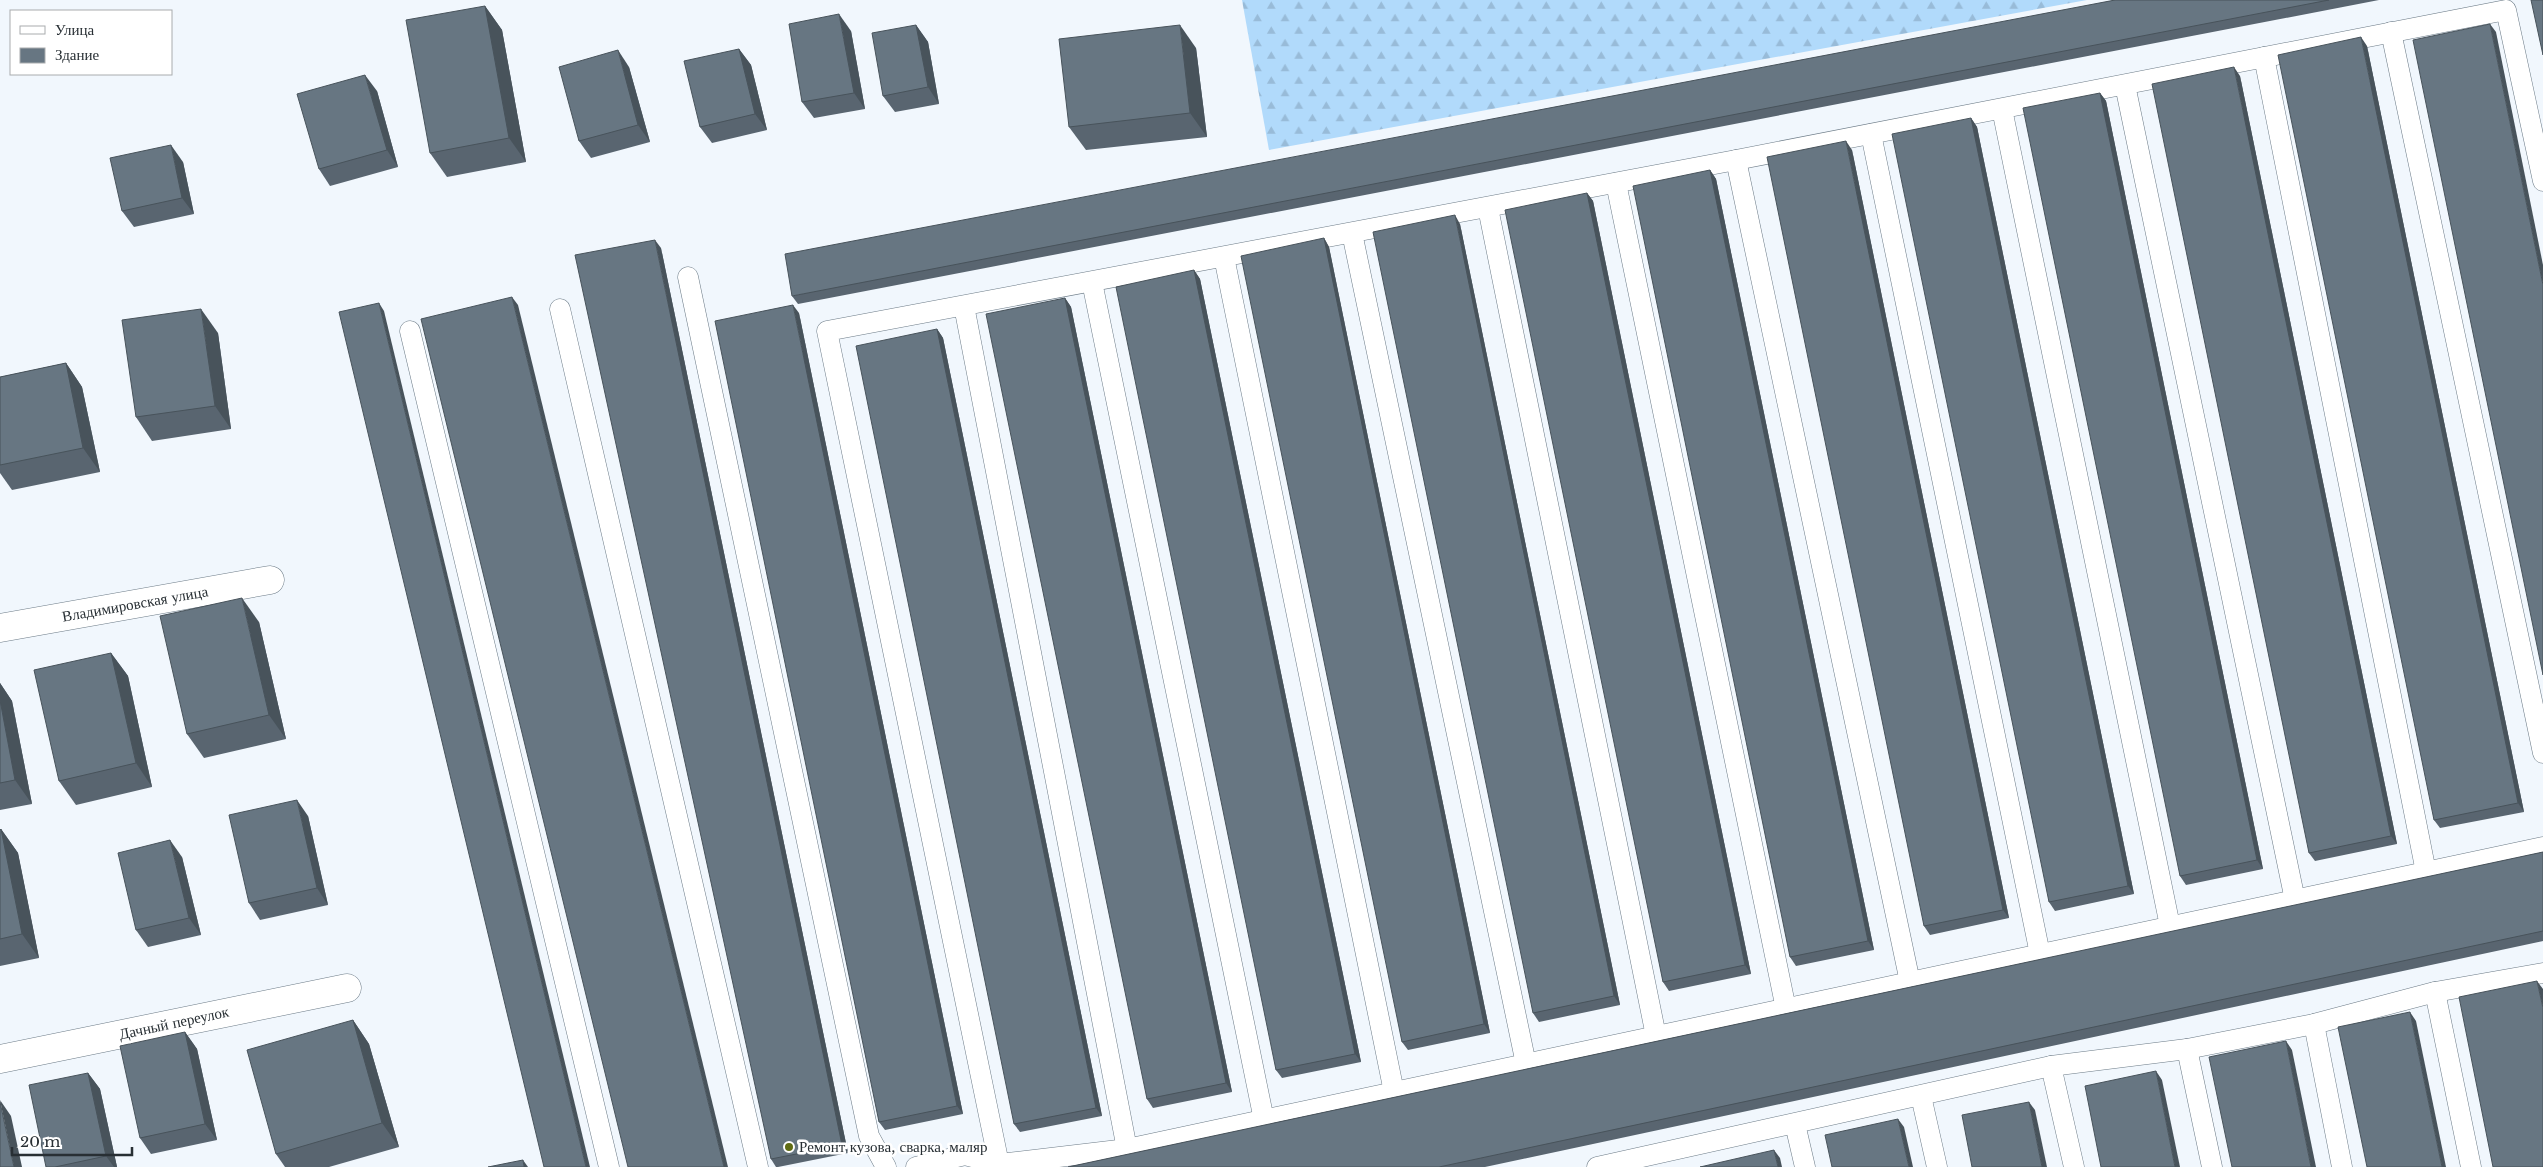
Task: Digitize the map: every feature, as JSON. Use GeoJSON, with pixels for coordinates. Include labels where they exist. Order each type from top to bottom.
{"type":"FeatureCollection","features":[{"type":"Feature","properties":{"kind":"street","name":"Владимировская улица"},"geometry":{"type":"LineString","coordinates":[[0,628],[270,580]]}},
{"type":"Feature","properties":{"kind":"street","name":"Дачный переулок"},"geometry":{"type":"LineString","coordinates":[[0,1059],[347,988]]}},
{"type":"Feature","properties":{"kind":"lane"},"geometry":{"type":"LineString","coordinates":[[999,1164],[827,331],[1488,208],[2506,10],[2543,181]]}},
{"type":"Feature","properties":{"kind":"lane"},"geometry":{"type":"LineString","coordinates":[[2391,32],[2543,753]]}},
{"type":"Feature","properties":{"kind":"lane"},"geometry":{"type":"LineString","coordinates":[[2264,57],[2426,872]]}},
{"type":"Feature","properties":{"kind":"lane"},"geometry":{"type":"LineString","coordinates":[[2125,85],[2295,900]]}},
{"type":"Feature","properties":{"kind":"lane"},"geometry":{"type":"LineString","coordinates":[[2002,108],[2170,926]]}},
{"type":"Feature","properties":{"kind":"lane"},"geometry":{"type":"LineString","coordinates":[[1871,134],[2040,954]]}},
{"type":"Feature","properties":{"kind":"lane"},"geometry":{"type":"LineString","coordinates":[[1736,160],[1910,982]]}},
{"type":"Feature","properties":{"kind":"lane"},"geometry":{"type":"LineString","coordinates":[[1616,183],[1786,1009]]}},
{"type":"Feature","properties":{"kind":"lane"},"geometry":{"type":"LineString","coordinates":[[1488,208],[1656,1036]]}},
{"type":"Feature","properties":{"kind":"lane"},"geometry":{"type":"LineString","coordinates":[[1352,233],[1526,1064]]}},
{"type":"Feature","properties":{"kind":"lane"},"geometry":{"type":"LineString","coordinates":[[1224,257],[1394,1092]]}},
{"type":"Feature","properties":{"kind":"lane"},"geometry":{"type":"LineString","coordinates":[[688,277],[869,1136],[886,1167]]}},
{"type":"Feature","properties":{"kind":"lane"},"geometry":{"type":"LineString","coordinates":[[1092,282],[1264,1120]]}},
{"type":"Feature","properties":{"kind":"lane"},"geometry":{"type":"LineString","coordinates":[[964,306],[1127,1149]]}},
{"type":"Feature","properties":{"kind":"lane"},"geometry":{"type":"LineString","coordinates":[[560,309],[758,1167]]}},
{"type":"Feature","properties":{"kind":"lane"},"geometry":{"type":"LineString","coordinates":[[410,330],[609,1167]]}},
{"type":"Feature","properties":{"kind":"lane"},"geometry":{"type":"LineString","coordinates":[[916,1167],[965,1155],[999,1164],[1127,1149],[2543,847]]}},
{"type":"Feature","properties":{"kind":"lane"},"geometry":{"type":"LineString","coordinates":[[1596,1167],[1662,1160],[1795,1124],[2052,1066],[2188,1049],[2314,1024],[2435,992],[2543,973]]}},
{"type":"Feature","properties":{"kind":"lane"},"geometry":{"type":"LineString","coordinates":[[2435,992],[2471,1167]]}},
{"type":"Feature","properties":{"kind":"lane"},"geometry":{"type":"LineString","coordinates":[[2314,1024],[2342,1167]]}},
{"type":"Feature","properties":{"kind":"lane"},"geometry":{"type":"LineString","coordinates":[[2188,1049],[2212,1167]]}},
{"type":"Feature","properties":{"kind":"lane"},"geometry":{"type":"LineString","coordinates":[[2052,1066],[2074,1167]]}},
{"type":"Feature","properties":{"kind":"lane"},"geometry":{"type":"LineString","coordinates":[[1921,1096],[1937,1167]]}},
{"type":"Feature","properties":{"kind":"lane"},"geometry":{"type":"LineString","coordinates":[[1795,1124],[1805,1167]]}},
{"type":"Feature","properties":{"kind":"green space"},"geometry":{"type":"Polygon","coordinates":[[[1242,0],[2087,0],[1269,150],[1242,0]]]}},
{"type":"Feature","properties":{"kind":"building"},"geometry":{"type":"Polygon","coordinates":[[[2115,0],[2329,0],[792,296],[785,254],[2115,0]]]}},
{"type":"Feature","properties":{"kind":"building"},"geometry":{"type":"Polygon","coordinates":[[[2531,0],[2543,0],[2543,55],[2531,0]]]}},
{"type":"Feature","properties":{"kind":"building"},"geometry":{"type":"Polygon","coordinates":[[[485,6],[509,138],[430,153],[406,20],[485,6]]]}},
{"type":"Feature","properties":{"kind":"building"},"geometry":{"type":"Polygon","coordinates":[[[839,14],[854,93],[802,102],[789,24],[839,14]]]}},
{"type":"Feature","properties":{"kind":"building"},"geometry":{"type":"Polygon","coordinates":[[[2490,24],[2543,285],[2543,675],[2413,40],[2490,24]]]}},
{"type":"Feature","properties":{"kind":"building"},"geometry":{"type":"Polygon","coordinates":[[[916,25],[928,87],[883,96],[872,33],[916,25]]]}},
{"type":"Feature","properties":{"kind":"building"},"geometry":{"type":"Polygon","coordinates":[[[1180,25],[1190,113],[1069,127],[1059,39],[1180,25]]]}},
{"type":"Feature","properties":{"kind":"building"},"geometry":{"type":"Polygon","coordinates":[[[2361,37],[2518,803],[2434,820],[2278,55],[2361,37]]]}},
{"type":"Feature","properties":{"kind":"building"},"geometry":{"type":"Polygon","coordinates":[[[739,49],[755,114],[700,127],[684,61],[739,49]]]}},
{"type":"Feature","properties":{"kind":"building"},"geometry":{"type":"Polygon","coordinates":[[[618,50],[638,125],[579,141],[559,67],[618,50]]]}},
{"type":"Feature","properties":{"kind":"building"},"geometry":{"type":"Polygon","coordinates":[[[2234,67],[2391,836],[2309,853],[2152,84],[2234,67]]]}},
{"type":"Feature","properties":{"kind":"building"},"geometry":{"type":"Polygon","coordinates":[[[365,75],[387,150],[319,169],[297,94],[365,75]]]}},
{"type":"Feature","properties":{"kind":"building"},"geometry":{"type":"Polygon","coordinates":[[[2100,93],[2257,860],[2180,876],[2023,108],[2100,93]]]}},
{"type":"Feature","properties":{"kind":"building"},"geometry":{"type":"Polygon","coordinates":[[[1971,118],[2128,886],[2049,902],[1892,134],[1971,118]]]}},
{"type":"Feature","properties":{"kind":"building"},"geometry":{"type":"Polygon","coordinates":[[[1846,141],[2003,910],[1924,926],[1767,157],[1846,141]]]}},
{"type":"Feature","properties":{"kind":"building"},"geometry":{"type":"Polygon","coordinates":[[[171,145],[182,198],[122,211],[110,158],[171,145]]]}},
{"type":"Feature","properties":{"kind":"building"},"geometry":{"type":"Polygon","coordinates":[[[1710,170],[1868,941],[1790,957],[1633,186],[1710,170]]]}},
{"type":"Feature","properties":{"kind":"building"},"geometry":{"type":"Polygon","coordinates":[[[1587,193],[1745,965],[1663,982],[1505,210],[1587,193]]]}},
{"type":"Feature","properties":{"kind":"building"},"geometry":{"type":"Polygon","coordinates":[[[1455,215],[1614,996],[1533,1013],[1373,232],[1455,215]]]}},
{"type":"Feature","properties":{"kind":"building"},"geometry":{"type":"Polygon","coordinates":[[[1324,238],[1484,1024],[1402,1042],[1241,256],[1324,238]]]}},
{"type":"Feature","properties":{"kind":"building"},"geometry":{"type":"Polygon","coordinates":[[[655,240],[842,1145],[771,1159],[575,255],[655,240]]]}},
{"type":"Feature","properties":{"kind":"building"},"geometry":{"type":"Polygon","coordinates":[[[1194,270],[1355,1054],[1276,1070],[1116,287],[1194,270]]]}},
{"type":"Feature","properties":{"kind":"building"},"geometry":{"type":"Polygon","coordinates":[[[512,297],[724,1167],[628,1167],[421,319],[512,297]]]}},
{"type":"Feature","properties":{"kind":"building"},"geometry":{"type":"Polygon","coordinates":[[[1065,298],[1226,1083],[1147,1099],[986,314],[1065,298]]]}},
{"type":"Feature","properties":{"kind":"building"},"geometry":{"type":"Polygon","coordinates":[[[379,303],[586,1167],[544,1167],[339,312],[379,303]]]}},
{"type":"Feature","properties":{"kind":"building"},"geometry":{"type":"Polygon","coordinates":[[[793,305],[957,1106],[879,1122],[715,321],[793,305]]]}},
{"type":"Feature","properties":{"kind":"building"},"geometry":{"type":"Polygon","coordinates":[[[201,309],[215,406],[136,417],[122,320],[201,309]]]}},
{"type":"Feature","properties":{"kind":"building"},"geometry":{"type":"Polygon","coordinates":[[[937,329],[1096,1108],[1014,1124],[856,346],[937,329]]]}},
{"type":"Feature","properties":{"kind":"building"},"geometry":{"type":"Polygon","coordinates":[[[66,363],[83,448],[0,465],[0,377],[66,363]]]}},
{"type":"Feature","properties":{"kind":"building"},"geometry":{"type":"Polygon","coordinates":[[[242,598],[269,715],[187,734],[160,616],[242,598]]]}},
{"type":"Feature","properties":{"kind":"building"},"geometry":{"type":"Polygon","coordinates":[[[111,653],[136,763],[59,781],[34,670],[111,653]]]}},
{"type":"Feature","properties":{"kind":"building"},"geometry":{"type":"Polygon","coordinates":[[[0,700],[15,780],[0,783],[0,700]]]}},
{"type":"Feature","properties":{"kind":"building"},"geometry":{"type":"Polygon","coordinates":[[[297,800],[317,888],[249,903],[229,815],[297,800]]]}},
{"type":"Feature","properties":{"kind":"building"},"geometry":{"type":"Polygon","coordinates":[[[0,830],[22,934],[0,939],[0,830]]]}},
{"type":"Feature","properties":{"kind":"building"},"geometry":{"type":"Polygon","coordinates":[[[170,840],[189,918],[136,930],[118,853],[170,840]]]}},
{"type":"Feature","properties":{"kind":"building"},"geometry":{"type":"Polygon","coordinates":[[[2543,852],[2543,931],[1439,1167],[1068,1167],[2543,852]]]}},
{"type":"Feature","properties":{"kind":"building"},"geometry":{"type":"Polygon","coordinates":[[[2537,981],[2543,1008],[2543,1167],[2493,1167],[2459,997],[2537,981]]]}},
{"type":"Feature","properties":{"kind":"building"},"geometry":{"type":"Polygon","coordinates":[[[2410,1012],[2442,1167],[2367,1167],[2338,1027],[2410,1012]]]}},
{"type":"Feature","properties":{"kind":"building"},"geometry":{"type":"Polygon","coordinates":[[[353,1020],[382,1123],[276,1154],[247,1050],[353,1020]]]}},
{"type":"Feature","properties":{"kind":"building"},"geometry":{"type":"Polygon","coordinates":[[[185,1032],[205,1124],[140,1138],[120,1046],[185,1032]]]}},
{"type":"Feature","properties":{"kind":"building"},"geometry":{"type":"Polygon","coordinates":[[[2286,1041],[2311,1167],[2232,1167],[2209,1057],[2286,1041]]]}},
{"type":"Feature","properties":{"kind":"building"},"geometry":{"type":"Polygon","coordinates":[[[2156,1071],[2175,1167],[2101,1167],[2085,1086],[2156,1071]]]}},
{"type":"Feature","properties":{"kind":"building"},"geometry":{"type":"Polygon","coordinates":[[[88,1073],[106,1156],[55,1167],[46,1167],[29,1085],[88,1073]]]}},
{"type":"Feature","properties":{"kind":"building"},"geometry":{"type":"Polygon","coordinates":[[[0,1102],[14,1167],[0,1167],[0,1102]]]}},
{"type":"Feature","properties":{"kind":"building"},"geometry":{"type":"Polygon","coordinates":[[[2029,1102],[2042,1167],[1972,1167],[1962,1115],[2029,1102]]]}},
{"type":"Feature","properties":{"kind":"building"},"geometry":{"type":"Polygon","coordinates":[[[1898,1119],[1909,1167],[1832,1167],[1825,1135],[1898,1119]]]}},
{"type":"Feature","properties":{"kind":"building"},"geometry":{"type":"Polygon","coordinates":[[[1774,1150],[1778,1167],[1700,1167],[1774,1150]]]}},
{"type":"Feature","properties":{"kind":"building"},"geometry":{"type":"Polygon","coordinates":[[[523,1160],[524,1167],[488,1167],[523,1160]]]}},
{"type":"Feature","properties":{"kind":"place","name":"Ремонт кузова, сварка, маляр"},"geometry":{"type":"Point","coordinates":[789,1147]}}]}
